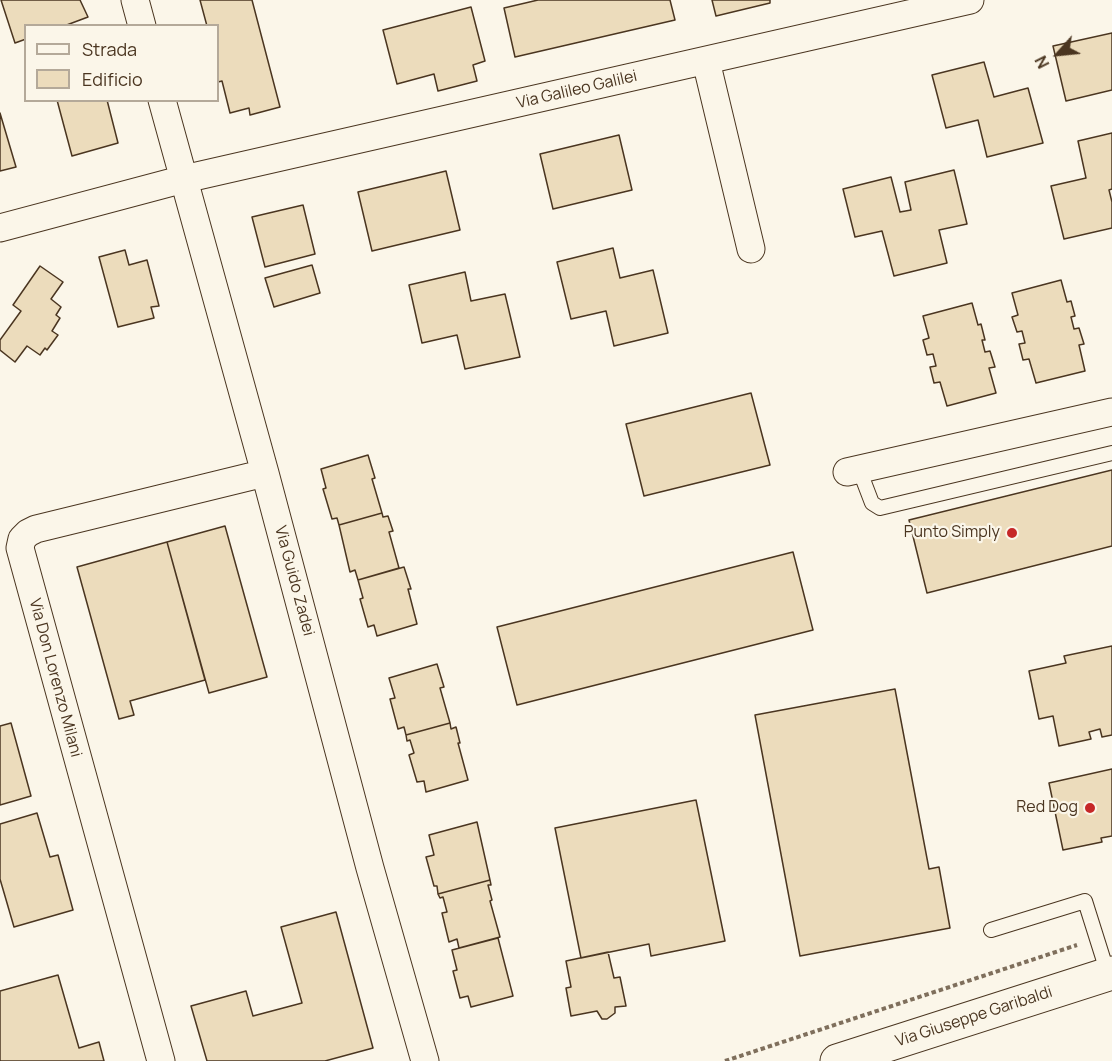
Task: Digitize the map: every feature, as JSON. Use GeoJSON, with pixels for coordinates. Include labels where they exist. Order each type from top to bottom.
{"type":"FeatureCollection","features":[{"type":"Feature","properties":{"kind":"street"},"geometry":{"type":"LineString","coordinates":[[135,0],[141,24]]}},
{"type":"Feature","properties":{"kind":"street","name":"Via Galileo Galilei"},"geometry":{"type":"LineString","coordinates":[[0,228],[184,179],[970,0]]}},
{"type":"Feature","properties":{"kind":"street"},"geometry":{"type":"LineString","coordinates":[[706,61],[752,249]]}},
{"type":"Feature","properties":{"kind":"street","name":"Via Guido Zadei"},"geometry":{"type":"LineString","coordinates":[[163,102],[265,473],[370,868],[425,1061]]}},
{"type":"Feature","properties":{"kind":"street"},"geometry":{"type":"LineString","coordinates":[[853,470],[1112,412]]}},
{"type":"Feature","properties":{"kind":"street","name":"Via Don Lorenzo Milani"},"geometry":{"type":"LineString","coordinates":[[161,1061],[20,548],[22,539],[36,529],[265,473]]}},
{"type":"Feature","properties":{"kind":"street","name":"Via Giuseppe Garibaldi"},"geometry":{"type":"LineString","coordinates":[[846,1060],[1110,973]]}},
{"type":"Feature","properties":{"kind":"lane"},"geometry":{"type":"LineString","coordinates":[[853,470],[872,503],[880,507],[1112,453]]}},
{"type":"Feature","properties":{"kind":"lane"},"geometry":{"type":"LineString","coordinates":[[991,930],[1085,901],[1110,973]]}},
{"type":"Feature","properties":{"kind":"path"},"geometry":{"type":"LineString","coordinates":[[725,1061],[1096,938]]}},
{"type":"Feature","properties":{"kind":"building"},"geometry":{"type":"Polygon","coordinates":[[[1,0],[80,0],[88,17],[69,24],[24,24],[24,40],[15,43],[1,0]]]}},
{"type":"Feature","properties":{"kind":"building"},"geometry":{"type":"Polygon","coordinates":[[[200,0],[252,0],[280,107],[250,115],[249,108],[230,113],[222,81],[219,82],[219,24],[206,24],[200,0]]]}},
{"type":"Feature","properties":{"kind":"building"},"geometry":{"type":"Polygon","coordinates":[[[538,0],[670,0],[675,20],[515,57],[504,8],[538,0]]]}},
{"type":"Feature","properties":{"kind":"building"},"geometry":{"type":"Polygon","coordinates":[[[712,0],[770,0],[770,3],[716,16],[712,0]]]}},
{"type":"Feature","properties":{"kind":"building"},"geometry":{"type":"Polygon","coordinates":[[[471,7],[485,61],[473,65],[477,81],[438,91],[434,74],[397,84],[383,30],[471,7]]]}},
{"type":"Feature","properties":{"kind":"building"},"geometry":{"type":"Polygon","coordinates":[[[1112,33],[1112,90],[1066,101],[1053,46],[1112,33]]]}},
{"type":"Feature","properties":{"kind":"building"},"geometry":{"type":"Polygon","coordinates":[[[984,62],[994,97],[1028,88],[1043,143],[987,157],[978,120],[946,128],[932,75],[984,62]]]}},
{"type":"Feature","properties":{"kind":"building"},"geometry":{"type":"Polygon","coordinates":[[[58,102],[108,102],[118,143],[72,156],[58,102]]]}},
{"type":"Feature","properties":{"kind":"building"},"geometry":{"type":"Polygon","coordinates":[[[0,113],[16,167],[0,171],[0,113]]]}},
{"type":"Feature","properties":{"kind":"building"},"geometry":{"type":"Polygon","coordinates":[[[1112,133],[1112,189],[1109,190],[1112,202],[1112,228],[1064,239],[1051,186],[1086,178],[1078,141],[1112,133]]]}},
{"type":"Feature","properties":{"kind":"building"},"geometry":{"type":"Polygon","coordinates":[[[619,135],[632,190],[553,209],[540,154],[619,135]]]}},
{"type":"Feature","properties":{"kind":"building"},"geometry":{"type":"Polygon","coordinates":[[[954,170],[967,224],[939,230],[947,263],[894,276],[882,231],[855,237],[843,189],[891,177],[900,212],[911,210],[905,182],[954,170]]]}},
{"type":"Feature","properties":{"kind":"building"},"geometry":{"type":"Polygon","coordinates":[[[446,171],[460,230],[372,251],[358,192],[446,171]]]}},
{"type":"Feature","properties":{"kind":"building"},"geometry":{"type":"Polygon","coordinates":[[[303,205],[315,254],[265,267],[252,217],[303,205]]]}},
{"type":"Feature","properties":{"kind":"building"},"geometry":{"type":"Polygon","coordinates":[[[613,248],[620,278],[653,270],[668,333],[614,346],[606,311],[571,319],[557,262],[613,248]]]}},
{"type":"Feature","properties":{"kind":"building"},"geometry":{"type":"Polygon","coordinates":[[[125,250],[129,265],[147,260],[159,306],[151,307],[154,318],[118,327],[99,257],[125,250]]]}},
{"type":"Feature","properties":{"kind":"building"},"geometry":{"type":"Polygon","coordinates":[[[312,265],[320,293],[274,307],[265,278],[312,265]]]}},
{"type":"Feature","properties":{"kind":"building"},"geometry":{"type":"Polygon","coordinates":[[[40,266],[63,282],[51,299],[61,307],[56,315],[60,318],[52,331],[58,335],[47,350],[45,348],[40,355],[27,346],[15,362],[0,350],[0,340],[21,311],[13,305],[40,266]]]}},
{"type":"Feature","properties":{"kind":"building"},"geometry":{"type":"Polygon","coordinates":[[[465,272],[471,301],[505,294],[520,357],[465,369],[457,335],[422,343],[409,285],[465,272]]]}},
{"type":"Feature","properties":{"kind":"building"},"geometry":{"type":"Polygon","coordinates":[[[1061,280],[1067,302],[1071,301],[1075,316],[1071,317],[1074,329],[1079,328],[1084,344],[1079,345],[1085,371],[1036,383],[1029,359],[1023,360],[1019,344],[1025,343],[1022,331],[1017,332],[1012,317],[1018,315],[1012,293],[1061,280]]]}},
{"type":"Feature","properties":{"kind":"building"},"geometry":{"type":"Polygon","coordinates":[[[972,303],[978,325],[981,324],[985,352],[990,351],[995,367],[989,368],[996,393],[947,406],[940,382],[934,383],[930,367],[936,366],[933,354],[927,355],[923,340],[929,338],[923,316],[972,303]]]}},
{"type":"Feature","properties":{"kind":"building"},"geometry":{"type":"Polygon","coordinates":[[[751,393],[770,465],[644,496],[626,424],[751,393]]]}},
{"type":"Feature","properties":{"kind":"building"},"geometry":{"type":"Polygon","coordinates":[[[368,455],[382,513],[339,525],[337,518],[332,519],[323,489],[326,488],[321,469],[368,455]]]}},
{"type":"Feature","properties":{"kind":"building","name":"Punto Simply"},"geometry":{"type":"Polygon","coordinates":[[[1112,470],[1112,546],[927,593],[909,520],[1112,470]]]}},
{"type":"Feature","properties":{"kind":"building"},"geometry":{"type":"Polygon","coordinates":[[[382,513],[383,517],[388,516],[393,531],[389,532],[399,568],[358,580],[355,570],[350,572],[339,525],[382,513]]]}},
{"type":"Feature","properties":{"kind":"building"},"geometry":{"type":"Polygon","coordinates":[[[225,526],[267,677],[209,693],[167,542],[225,526]]]}},
{"type":"Feature","properties":{"kind":"building"},"geometry":{"type":"Polygon","coordinates":[[[167,542],[205,680],[130,701],[134,715],[119,719],[77,567],[167,542]]]}},
{"type":"Feature","properties":{"kind":"building"},"geometry":{"type":"Polygon","coordinates":[[[793,552],[813,630],[517,705],[497,627],[793,552]]]}},
{"type":"Feature","properties":{"kind":"building"},"geometry":{"type":"Polygon","coordinates":[[[404,567],[411,589],[408,589],[417,624],[377,636],[374,625],[368,627],[360,599],[363,598],[358,580],[404,567]]]}},
{"type":"Feature","properties":{"kind":"building"},"geometry":{"type":"Polygon","coordinates":[[[1112,646],[1112,735],[1102,737],[1100,729],[1089,732],[1091,739],[1059,746],[1053,716],[1039,719],[1029,671],[1066,663],[1064,656],[1112,646]]]}},
{"type":"Feature","properties":{"kind":"building"},"geometry":{"type":"Polygon","coordinates":[[[437,664],[444,687],[440,688],[450,723],[406,735],[404,727],[398,729],[390,699],[395,698],[389,678],[437,664]]]}},
{"type":"Feature","properties":{"kind":"building"},"geometry":{"type":"Polygon","coordinates":[[[895,689],[929,869],[939,867],[950,928],[800,956],[755,715],[895,689]]]}},
{"type":"Feature","properties":{"kind":"building"},"geometry":{"type":"Polygon","coordinates":[[[11,723],[31,796],[0,805],[0,726],[11,723]]]}},
{"type":"Feature","properties":{"kind":"building"},"geometry":{"type":"Polygon","coordinates":[[[450,723],[451,729],[456,727],[468,780],[426,792],[424,781],[417,782],[409,755],[414,753],[406,735],[450,723]]]}},
{"type":"Feature","properties":{"kind":"building"},"geometry":{"type":"Polygon","coordinates":[[[1112,769],[1112,836],[1101,838],[1102,842],[1063,850],[1049,783],[1112,769]]]}},
{"type":"Feature","properties":{"kind":"building"},"geometry":{"type":"Polygon","coordinates":[[[696,800],[725,941],[651,956],[649,944],[581,958],[555,828],[696,800]]]}},
{"type":"Feature","properties":{"kind":"building"},"geometry":{"type":"Polygon","coordinates":[[[37,813],[50,857],[58,855],[73,910],[14,927],[0,879],[0,824],[37,813]]]}},
{"type":"Feature","properties":{"kind":"building"},"geometry":{"type":"Polygon","coordinates":[[[477,822],[490,880],[438,894],[426,857],[434,855],[429,835],[477,822]]]}},
{"type":"Feature","properties":{"kind":"building"},"geometry":{"type":"Polygon","coordinates":[[[490,880],[491,885],[488,885],[492,900],[490,901],[500,937],[459,948],[457,939],[449,942],[442,913],[447,912],[443,897],[440,898],[438,894],[490,880]]]}},
{"type":"Feature","properties":{"kind":"building"},"geometry":{"type":"Polygon","coordinates":[[[336,912],[373,1048],[325,1061],[207,1061],[191,1006],[246,991],[253,1016],[302,1003],[281,927],[336,912]]]}},
{"type":"Feature","properties":{"kind":"building"},"geometry":{"type":"Polygon","coordinates":[[[498,938],[513,996],[471,1007],[468,996],[460,998],[453,971],[457,970],[452,950],[498,938]]]}},
{"type":"Feature","properties":{"kind":"building"},"geometry":{"type":"Polygon","coordinates":[[[608,952],[614,978],[620,977],[626,1006],[615,1007],[615,1013],[607,1019],[602,1019],[597,1011],[571,1016],[566,988],[571,987],[566,961],[608,952]]]}},
{"type":"Feature","properties":{"kind":"building"},"geometry":{"type":"Polygon","coordinates":[[[58,975],[79,1048],[99,1042],[104,1061],[0,1061],[0,991],[58,975]]]}},
{"type":"Feature","properties":{"kind":"place","name":"Punto Simply"},"geometry":{"type":"Point","coordinates":[1012,533]}},
{"type":"Feature","properties":{"kind":"place","name":"Red Dog"},"geometry":{"type":"Point","coordinates":[1090,808]}}]}
